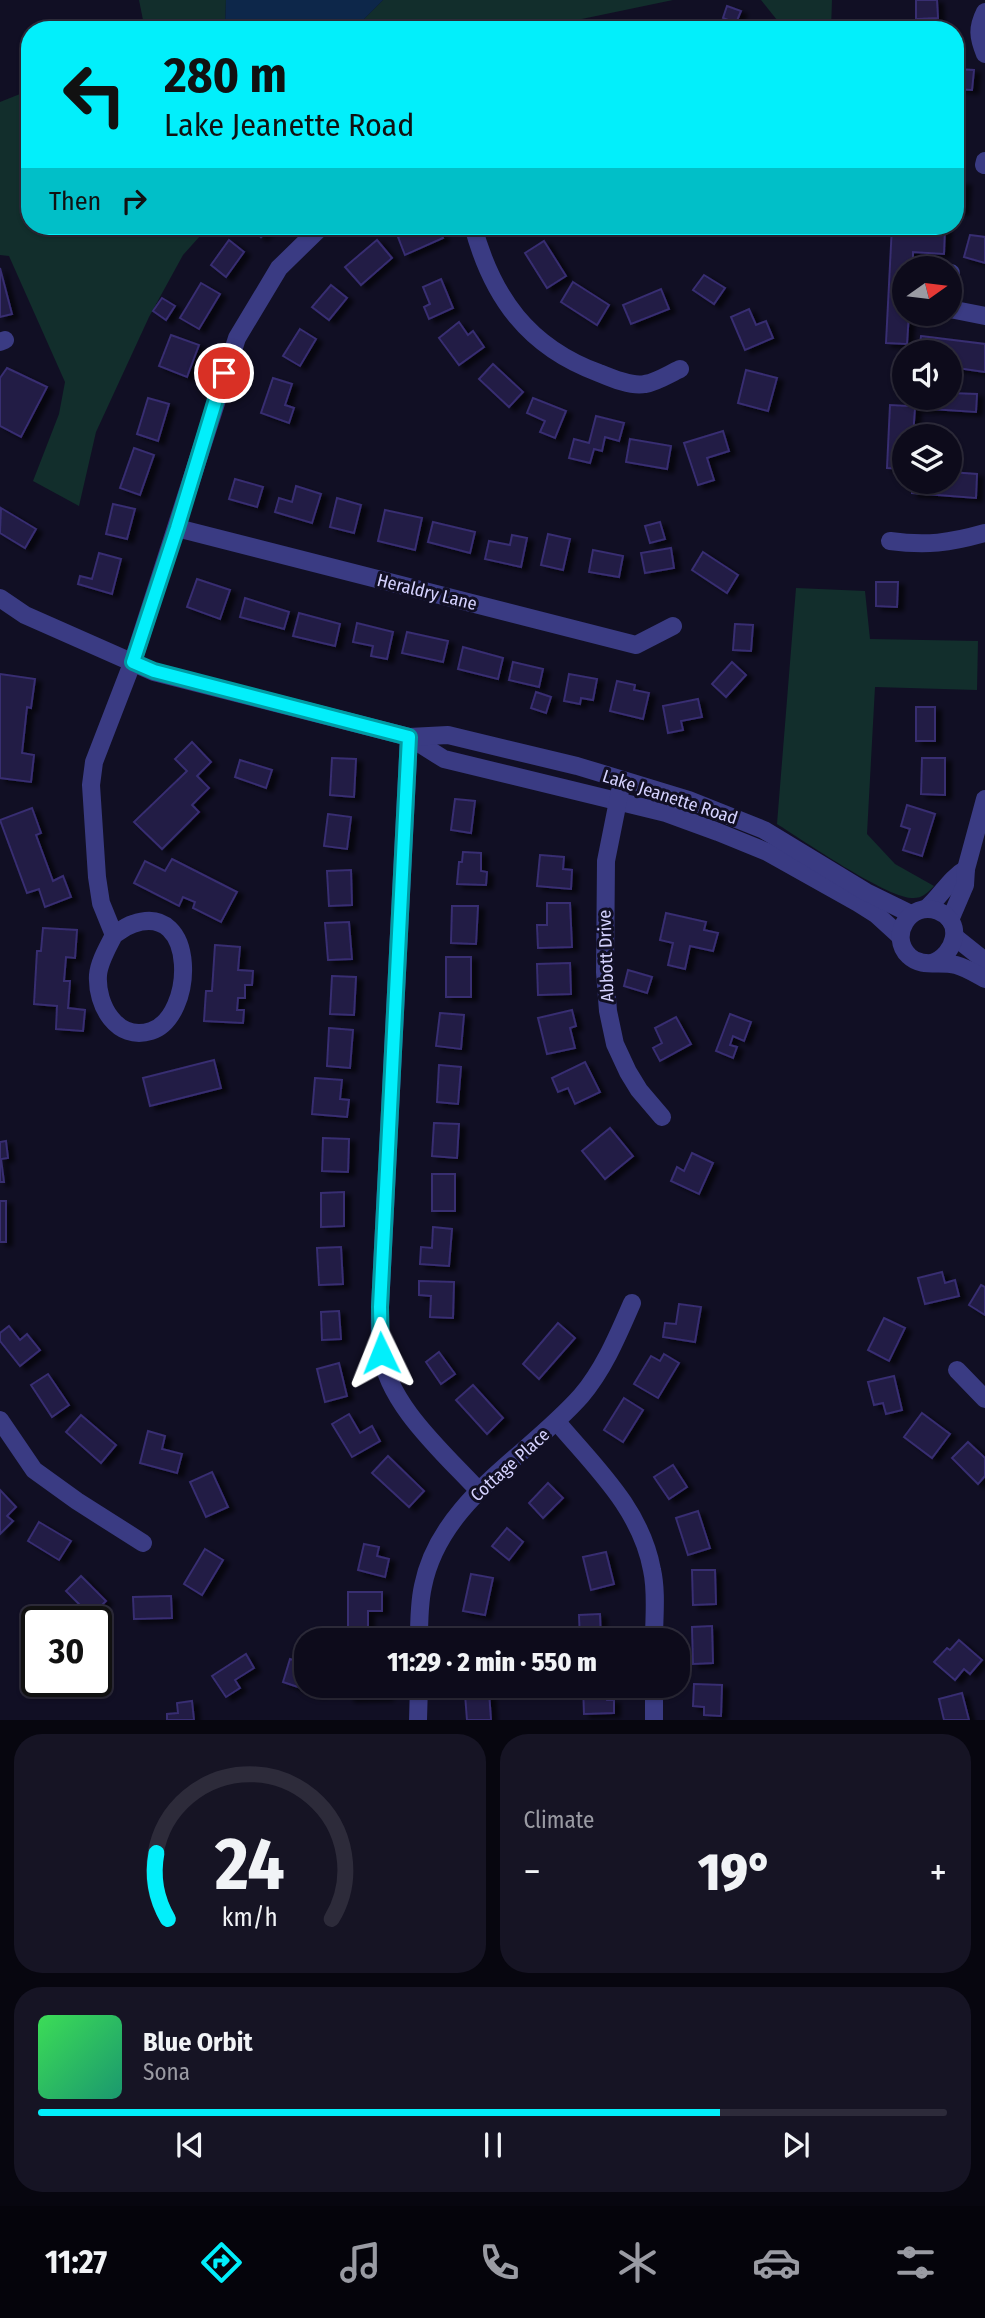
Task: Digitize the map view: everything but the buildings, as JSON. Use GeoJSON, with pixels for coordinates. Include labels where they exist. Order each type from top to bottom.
{"type":"FeatureCollection","features":[{"type":"Feature","properties":{"kind":"street"},"geometry":{"type":"LineString","coordinates":[[985,12],[979,23],[978,37],[985,54]]}},
{"type":"Feature","properties":{"kind":"street"},"geometry":{"type":"LineString","coordinates":[[114,934],[133,924],[152,921],[167,928],[179,940],[184,957],[183,980],[174,1007],[164,1024],[155,1030],[143,1034],[129,1033],[115,1025],[106,1013],[98,975],[114,934],[101,903],[97,877],[90,785],[94,762],[133,662],[237,338],[279,268],[313,235]]}},
{"type":"Feature","properties":{"kind":"street"},"geometry":{"type":"LineString","coordinates":[[475,235],[504,300],[531,335],[570,363],[615,379],[643,385],[680,369]]}},
{"type":"Feature","properties":{"kind":"street"},"geometry":{"type":"LineString","coordinates":[[962,311],[985,316]]}},
{"type":"Feature","properties":{"kind":"street","name":"Heraldry Lane"},"geometry":{"type":"LineString","coordinates":[[177,528],[636,645],[673,626]]}},
{"type":"Feature","properties":{"kind":"street"},"geometry":{"type":"LineString","coordinates":[[890,541],[944,544],[985,533]]}},
{"type":"Feature","properties":{"kind":"street","name":"Lake Jeanette Road"},"geometry":{"type":"LineString","coordinates":[[0,598],[25,615],[154,671],[409,737],[444,758],[666,813],[767,852],[867,909],[900,936]]}},
{"type":"Feature","properties":{"kind":"street","name":"Lake Jeanette Road"},"geometry":{"type":"LineString","coordinates":[[409,737],[448,735],[577,766],[688,800],[764,830],[866,892],[919,911]]}},
{"type":"Feature","properties":{"kind":"street"},"geometry":{"type":"LineString","coordinates":[[409,737],[380,1307],[381,1353],[393,1388],[416,1422],[479,1491]]}},
{"type":"Feature","properties":{"kind":"street","name":"Abbott Drive"},"geometry":{"type":"LineString","coordinates":[[622,781],[606,861],[605,972],[608,1011],[615,1044],[628,1072],[662,1117]]}},
{"type":"Feature","properties":{"kind":"street"},"geometry":{"type":"LineString","coordinates":[[932,963],[941,960],[953,946],[952,929],[985,799]]}},
{"type":"Feature","properties":{"kind":"street"},"geometry":{"type":"LineString","coordinates":[[966,869],[954,876],[938,898],[901,928],[900,936],[906,954],[922,963],[959,966],[985,979]]}},
{"type":"Feature","properties":{"kind":"street"},"geometry":{"type":"LineString","coordinates":[[919,911],[936,910],[985,961]]}},
{"type":"Feature","properties":{"kind":"street","name":"Cottage Place"},"geometry":{"type":"LineString","coordinates":[[419,1628],[419,1608],[430,1564],[455,1517],[479,1491],[583,1394],[601,1368],[632,1303]]}},
{"type":"Feature","properties":{"kind":"street"},"geometry":{"type":"LineString","coordinates":[[957,1370],[985,1399]]}},
{"type":"Feature","properties":{"kind":"street"},"geometry":{"type":"LineString","coordinates":[[0,1420],[34,1471],[143,1543]]}},
{"type":"Feature","properties":{"kind":"street"},"geometry":{"type":"LineString","coordinates":[[556,1422],[618,1493],[635,1520],[653,1571],[654,1628]]}},
{"type":"Feature","properties":{"kind":"street"},"geometry":{"type":"LineString","coordinates":[[418,1698],[418,1720]]}},
{"type":"Feature","properties":{"kind":"street"},"geometry":{"type":"LineString","coordinates":[[654,1698],[654,1720]]}},
{"type":"Feature","properties":{"kind":"green space"},"geometry":{"type":"Polygon","coordinates":[[[139,0],[226,0],[225,21],[143,21],[139,0]]]}},
{"type":"Feature","properties":{"kind":"green space"},"geometry":{"type":"Polygon","coordinates":[[[383,0],[673,0],[572,21],[361,21],[383,0]]]}},
{"type":"Feature","properties":{"kind":"green space"},"geometry":{"type":"Polygon","coordinates":[[[761,0],[832,0],[831,21],[778,21],[761,0]]]}},
{"type":"Feature","properties":{"kind":"green space"},"geometry":{"type":"Polygon","coordinates":[[[21,94],[21,235],[201,235],[183,255],[149,317],[96,432],[79,506],[33,481],[59,414],[65,382],[9,256],[0,255],[0,102],[21,94]]]}},
{"type":"Feature","properties":{"kind":"green space"},"geometry":{"type":"Polygon","coordinates":[[[796,588],[865,591],[870,639],[978,641],[977,690],[875,687],[867,834],[895,864],[934,886],[921,896],[911,898],[882,888],[777,824],[796,588]]]}},
{"type":"Feature","properties":{"kind":"water"},"geometry":{"type":"Polygon","coordinates":[[[226,0],[383,0],[361,21],[225,21],[226,0]]]}},
{"type":"Feature","properties":{"kind":"route"},"geometry":{"type":"LineString","coordinates":[[224,373],[133,662],[154,671],[409,737],[380,1307],[381,1353]]}}]}
